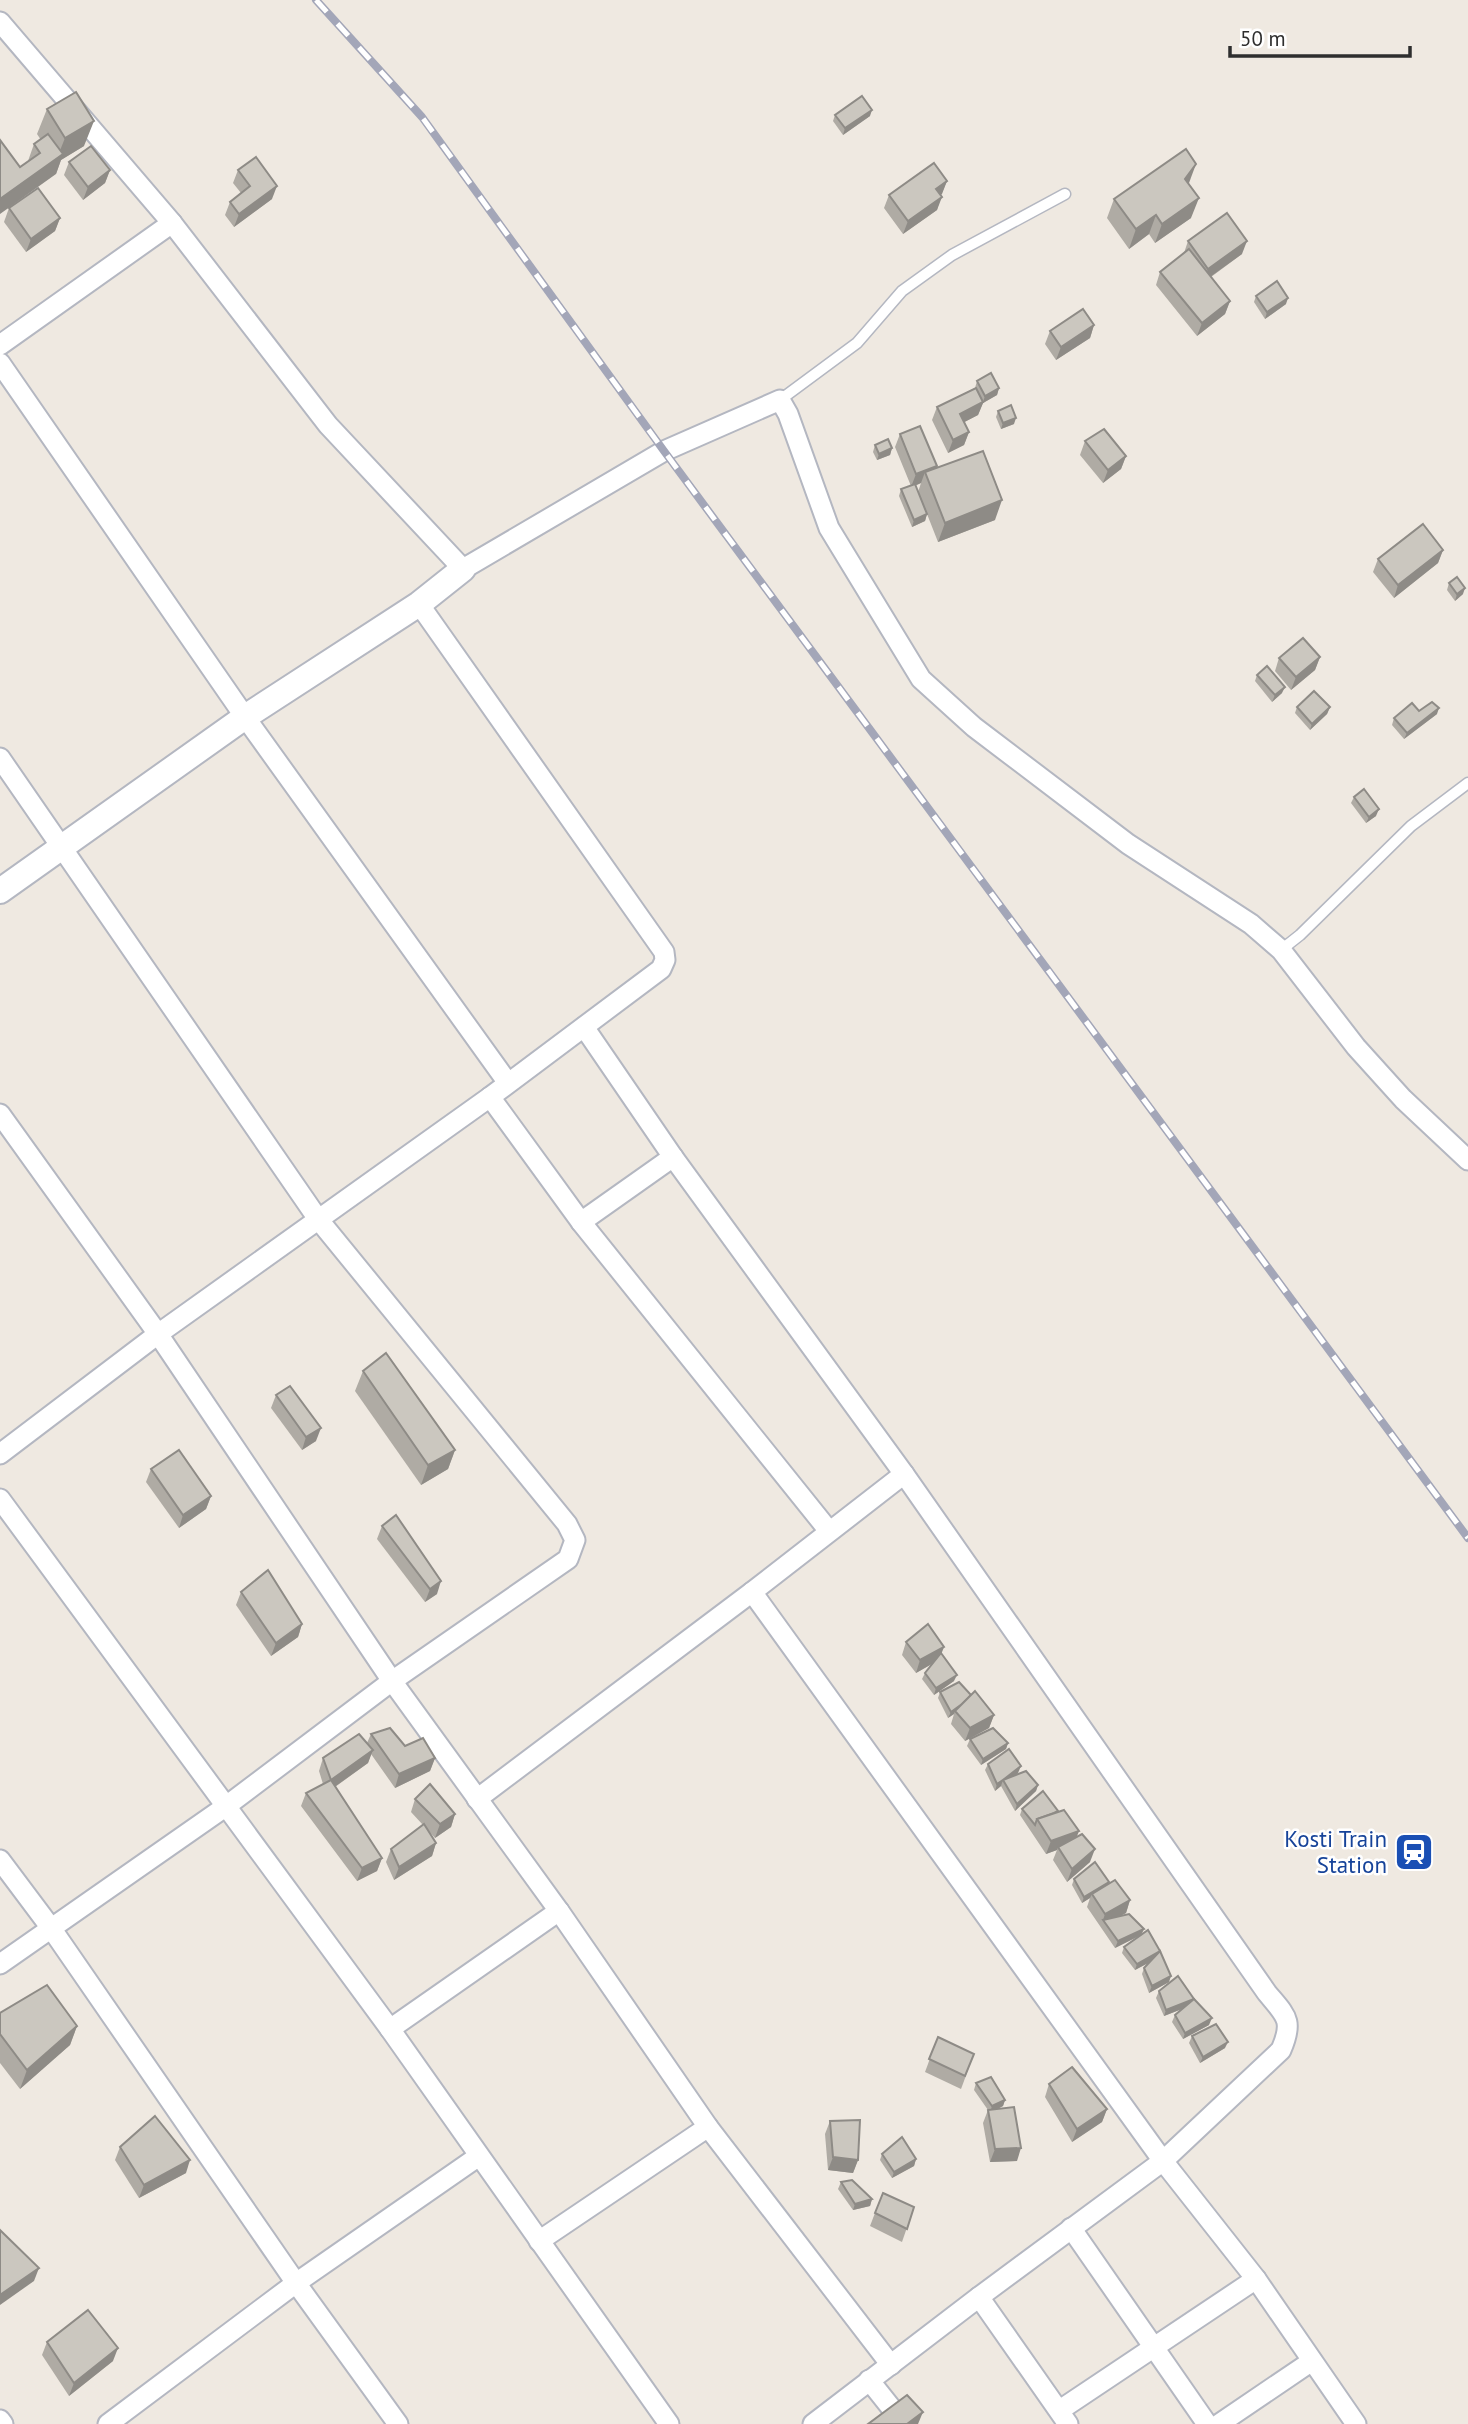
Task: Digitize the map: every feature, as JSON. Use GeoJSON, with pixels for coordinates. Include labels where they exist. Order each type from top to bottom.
{"type":"FeatureCollection","features":[{"type":"Feature","properties":{"kind":"street"},"geometry":{"type":"LineString","coordinates":[[0,22],[172,223],[328,425],[463,569]]}},
{"type":"Feature","properties":{"kind":"street"},"geometry":{"type":"LineString","coordinates":[[0,345],[172,223]]}},
{"type":"Feature","properties":{"kind":"street"},"geometry":{"type":"LineString","coordinates":[[0,363],[245,718],[508,1083]]}},
{"type":"Feature","properties":{"kind":"street"},"geometry":{"type":"LineString","coordinates":[[0,891],[245,718],[419,604],[463,569],[664,451],[780,400],[788,414],[829,528],[921,679],[974,727],[1128,844],[1251,924],[1281,950],[1356,1047],[1403,1099],[1468,1160]]}},
{"type":"Feature","properties":{"kind":"street"},"geometry":{"type":"LineString","coordinates":[[0,1454],[158,1334],[490,1097],[661,969],[664,952],[419,604]]}},
{"type":"Feature","properties":{"kind":"street"},"geometry":{"type":"LineString","coordinates":[[0,758],[318,1219],[568,1524],[575,1540],[568,1559],[393,1681],[225,1807],[0,1964]]}},
{"type":"Feature","properties":{"kind":"street"},"geometry":{"type":"LineString","coordinates":[[584,1027],[673,1157],[904,1474],[1267,1993],[1287,2017],[1289,2033],[1281,2050],[1163,2161],[813,2424]]}},
{"type":"Feature","properties":{"kind":"street"},"geometry":{"type":"LineString","coordinates":[[490,1097],[581,1222],[829,1531]]}},
{"type":"Feature","properties":{"kind":"street"},"geometry":{"type":"LineString","coordinates":[[0,1114],[158,1334],[393,1681],[559,1912],[708,2127],[891,2365]]}},
{"type":"Feature","properties":{"kind":"street"},"geometry":{"type":"LineString","coordinates":[[581,1222],[673,1157]]}},
{"type":"Feature","properties":{"kind":"street"},"geometry":{"type":"LineString","coordinates":[[477,1799],[904,1474]]}},
{"type":"Feature","properties":{"kind":"street"},"geometry":{"type":"LineString","coordinates":[[0,1499],[390,2029],[669,2424]]}},
{"type":"Feature","properties":{"kind":"street"},"geometry":{"type":"LineString","coordinates":[[752,1592],[1163,2161],[1256,2279],[1356,2424]]}},
{"type":"Feature","properties":{"kind":"street"},"geometry":{"type":"LineString","coordinates":[[0,1860],[51,1928],[296,2283],[398,2424]]}},
{"type":"Feature","properties":{"kind":"street"},"geometry":{"type":"LineString","coordinates":[[390,2029],[559,1912]]}},
{"type":"Feature","properties":{"kind":"street"},"geometry":{"type":"LineString","coordinates":[[539,2241],[708,2127]]}},
{"type":"Feature","properties":{"kind":"street"},"geometry":{"type":"LineString","coordinates":[[108,2424],[296,2283],[479,2155]]}},
{"type":"Feature","properties":{"kind":"street"},"geometry":{"type":"LineString","coordinates":[[1071,2228],[1208,2424]]}},
{"type":"Feature","properties":{"kind":"street"},"geometry":{"type":"LineString","coordinates":[[979,2297],[1064,2420],[1154,2347],[1256,2279]]}},
{"type":"Feature","properties":{"kind":"street"},"geometry":{"type":"LineString","coordinates":[[1219,2424],[1312,2361]]}},
{"type":"Feature","properties":{"kind":"street"},"geometry":{"type":"LineString","coordinates":[[869,2380],[904,2424]]}},
{"type":"Feature","properties":{"kind":"lane"},"geometry":{"type":"LineString","coordinates":[[780,400],[857,342],[902,291],[952,255],[1065,194]]}},
{"type":"Feature","properties":{"kind":"lane"},"geometry":{"type":"LineString","coordinates":[[1281,950],[1300,935],[1411,826],[1468,783]]}},
{"type":"Feature","properties":{"kind":"building"},"geometry":{"type":"Polygon","coordinates":[[[76,92],[94,121],[65,138],[47,109],[76,92]]]}},
{"type":"Feature","properties":{"kind":"building"},"geometry":{"type":"Polygon","coordinates":[[[862,96],[872,110],[845,128],[835,115],[862,96]]]}},
{"type":"Feature","properties":{"kind":"building"},"geometry":{"type":"Polygon","coordinates":[[[48,134],[63,154],[0,199],[0,140],[20,167],[40,153],[34,144],[48,134]]]}},
{"type":"Feature","properties":{"kind":"building"},"geometry":{"type":"Polygon","coordinates":[[[91,146],[110,170],[88,187],[69,162],[91,146]]]}},
{"type":"Feature","properties":{"kind":"building"},"geometry":{"type":"Polygon","coordinates":[[[1186,149],[1196,164],[1185,179],[1199,198],[1162,224],[1156,215],[1136,229],[1114,199],[1186,149]]]}},
{"type":"Feature","properties":{"kind":"building"},"geometry":{"type":"Polygon","coordinates":[[[256,157],[277,186],[239,214],[230,202],[250,186],[238,170],[256,157]]]}},
{"type":"Feature","properties":{"kind":"building"},"geometry":{"type":"Polygon","coordinates":[[[934,163],[947,181],[936,189],[942,197],[908,221],[889,195],[934,163]]]}},
{"type":"Feature","properties":{"kind":"building"},"geometry":{"type":"Polygon","coordinates":[[[38,188],[60,218],[31,239],[9,208],[38,188]]]}},
{"type":"Feature","properties":{"kind":"building"},"geometry":{"type":"Polygon","coordinates":[[[1227,213],[1247,241],[1208,269],[1188,241],[1227,213]]]}},
{"type":"Feature","properties":{"kind":"building"},"geometry":{"type":"Polygon","coordinates":[[[1189,249],[1230,301],[1202,323],[1160,272],[1189,249]]]}},
{"type":"Feature","properties":{"kind":"building"},"geometry":{"type":"Polygon","coordinates":[[[1277,281],[1288,298],[1267,312],[1256,296],[1277,281]]]}},
{"type":"Feature","properties":{"kind":"building"},"geometry":{"type":"Polygon","coordinates":[[[1083,309],[1094,325],[1061,347],[1050,331],[1083,309]]]}},
{"type":"Feature","properties":{"kind":"building"},"geometry":{"type":"Polygon","coordinates":[[[991,373],[999,388],[985,396],[977,381],[991,373]]]}},
{"type":"Feature","properties":{"kind":"building"},"geometry":{"type":"Polygon","coordinates":[[[976,388],[983,402],[960,414],[969,432],[953,440],[937,407],[976,388]]]}},
{"type":"Feature","properties":{"kind":"building"},"geometry":{"type":"Polygon","coordinates":[[[1011,405],[1016,418],[1003,423],[998,411],[1011,405]]]}},
{"type":"Feature","properties":{"kind":"building"},"geometry":{"type":"Polygon","coordinates":[[[920,426],[937,466],[916,474],[900,434],[920,426]]]}},
{"type":"Feature","properties":{"kind":"building"},"geometry":{"type":"Polygon","coordinates":[[[1104,429],[1126,456],[1108,470],[1085,441],[1104,429]]]}},
{"type":"Feature","properties":{"kind":"building"},"geometry":{"type":"Polygon","coordinates":[[[888,439],[892,448],[879,454],[875,445],[888,439]]]}},
{"type":"Feature","properties":{"kind":"building"},"geometry":{"type":"Polygon","coordinates":[[[983,451],[1002,500],[945,523],[925,472],[983,451]]]}},
{"type":"Feature","properties":{"kind":"building"},"geometry":{"type":"Polygon","coordinates":[[[915,484],[927,514],[914,520],[901,489],[915,484]]]}},
{"type":"Feature","properties":{"kind":"building"},"geometry":{"type":"Polygon","coordinates":[[[1423,524],[1443,550],[1398,585],[1378,559],[1423,524]]]}},
{"type":"Feature","properties":{"kind":"building"},"geometry":{"type":"Polygon","coordinates":[[[1457,577],[1465,588],[1457,594],[1449,583],[1457,577]]]}},
{"type":"Feature","properties":{"kind":"building"},"geometry":{"type":"Polygon","coordinates":[[[1303,638],[1320,657],[1296,677],[1279,658],[1303,638]]]}},
{"type":"Feature","properties":{"kind":"building"},"geometry":{"type":"Polygon","coordinates":[[[1267,666],[1285,687],[1275,695],[1257,675],[1267,666]]]}},
{"type":"Feature","properties":{"kind":"building"},"geometry":{"type":"Polygon","coordinates":[[[1314,691],[1330,707],[1312,724],[1297,707],[1314,691]]]}},
{"type":"Feature","properties":{"kind":"building"},"geometry":{"type":"Polygon","coordinates":[[[1432,702],[1439,708],[1407,733],[1394,718],[1412,703],[1419,711],[1432,702]]]}},
{"type":"Feature","properties":{"kind":"building"},"geometry":{"type":"Polygon","coordinates":[[[1364,789],[1379,809],[1369,817],[1354,797],[1364,789]]]}},
{"type":"Feature","properties":{"kind":"building"},"geometry":{"type":"Polygon","coordinates":[[[386,1353],[455,1450],[428,1465],[363,1371],[386,1353]]]}},
{"type":"Feature","properties":{"kind":"building"},"geometry":{"type":"Polygon","coordinates":[[[290,1386],[321,1428],[306,1437],[276,1395],[290,1386]]]}},
{"type":"Feature","properties":{"kind":"building"},"geometry":{"type":"Polygon","coordinates":[[[179,1450],[211,1496],[183,1515],[151,1469],[179,1450]]]}},
{"type":"Feature","properties":{"kind":"building"},"geometry":{"type":"Polygon","coordinates":[[[396,1515],[441,1581],[430,1589],[382,1526],[396,1515]]]}},
{"type":"Feature","properties":{"kind":"building"},"geometry":{"type":"Polygon","coordinates":[[[268,1570],[302,1624],[276,1643],[241,1592],[268,1570]]]}},
{"type":"Feature","properties":{"kind":"building"},"geometry":{"type":"Polygon","coordinates":[[[928,1624],[944,1647],[920,1660],[906,1642],[928,1624]]]}},
{"type":"Feature","properties":{"kind":"building"},"geometry":{"type":"Polygon","coordinates":[[[941,1653],[957,1675],[936,1688],[925,1673],[941,1653]]]}},
{"type":"Feature","properties":{"kind":"building"},"geometry":{"type":"Polygon","coordinates":[[[959,1682],[971,1695],[951,1712],[940,1692],[959,1682]]]}},
{"type":"Feature","properties":{"kind":"building"},"geometry":{"type":"Polygon","coordinates":[[[975,1691],[994,1715],[970,1728],[955,1711],[975,1691]]]}},
{"type":"Feature","properties":{"kind":"building"},"geometry":{"type":"Polygon","coordinates":[[[390,1728],[405,1746],[423,1738],[435,1758],[399,1774],[371,1734],[390,1728]]]}},
{"type":"Feature","properties":{"kind":"building"},"geometry":{"type":"Polygon","coordinates":[[[993,1728],[1008,1743],[983,1759],[970,1739],[993,1728]]]}},
{"type":"Feature","properties":{"kind":"building"},"geometry":{"type":"Polygon","coordinates":[[[359,1734],[373,1750],[331,1780],[323,1758],[359,1734]]]}},
{"type":"Feature","properties":{"kind":"building"},"geometry":{"type":"Polygon","coordinates":[[[1009,1749],[1021,1766],[997,1784],[988,1764],[1009,1749]]]}},
{"type":"Feature","properties":{"kind":"building"},"geometry":{"type":"Polygon","coordinates":[[[1026,1771],[1038,1785],[1017,1804],[1003,1780],[1026,1771]]]}},
{"type":"Feature","properties":{"kind":"building"},"geometry":{"type":"Polygon","coordinates":[[[331,1780],[382,1858],[362,1868],[306,1793],[331,1780]]]}},
{"type":"Feature","properties":{"kind":"building"},"geometry":{"type":"Polygon","coordinates":[[[430,1784],[455,1814],[440,1824],[415,1799],[430,1784]]]}},
{"type":"Feature","properties":{"kind":"building"},"geometry":{"type":"Polygon","coordinates":[[[1043,1791],[1058,1811],[1037,1819],[1035,1825],[1022,1809],[1043,1791]]]}},
{"type":"Feature","properties":{"kind":"building"},"geometry":{"type":"Polygon","coordinates":[[[1064,1810],[1079,1831],[1051,1841],[1037,1819],[1064,1810]]]}},
{"type":"Feature","properties":{"kind":"building"},"geometry":{"type":"Polygon","coordinates":[[[424,1824],[436,1843],[399,1867],[391,1849],[424,1824]]]}},
{"type":"Feature","properties":{"kind":"building"},"geometry":{"type":"Polygon","coordinates":[[[1082,1834],[1095,1849],[1072,1869],[1058,1847],[1082,1834]]]}},
{"type":"Feature","properties":{"kind":"building"},"geometry":{"type":"Polygon","coordinates":[[[1095,1862],[1109,1882],[1084,1897],[1074,1879],[1095,1862]]]}},
{"type":"Feature","properties":{"kind":"building"},"geometry":{"type":"Polygon","coordinates":[[[1115,1880],[1130,1900],[1105,1914],[1092,1894],[1115,1880]]]}},
{"type":"Feature","properties":{"kind":"building"},"geometry":{"type":"Polygon","coordinates":[[[1129,1914],[1144,1929],[1118,1941],[1103,1920],[1129,1914]]]}},
{"type":"Feature","properties":{"kind":"building"},"geometry":{"type":"Polygon","coordinates":[[[1148,1930],[1160,1951],[1137,1964],[1124,1947],[1148,1930]]]}},
{"type":"Feature","properties":{"kind":"building"},"geometry":{"type":"Polygon","coordinates":[[[1160,1951],[1171,1976],[1152,1986],[1144,1968],[1160,1951]]]}},
{"type":"Feature","properties":{"kind":"building"},"geometry":{"type":"Polygon","coordinates":[[[1178,1976],[1194,1999],[1166,2010],[1159,1991],[1178,1976]]]}},
{"type":"Feature","properties":{"kind":"building"},"geometry":{"type":"Polygon","coordinates":[[[47,1985],[77,2026],[27,2070],[0,2034],[0,2013],[47,1985]]]}},
{"type":"Feature","properties":{"kind":"building"},"geometry":{"type":"Polygon","coordinates":[[[1194,1999],[1212,2018],[1185,2033],[1175,2015],[1194,1999]]]}},
{"type":"Feature","properties":{"kind":"building"},"geometry":{"type":"Polygon","coordinates":[[[1216,2024],[1228,2042],[1203,2057],[1192,2036],[1216,2024]]]}},
{"type":"Feature","properties":{"kind":"building"},"geometry":{"type":"Polygon","coordinates":[[[938,2037],[974,2054],[965,2076],[929,2059],[938,2037]]]}},
{"type":"Feature","properties":{"kind":"building"},"geometry":{"type":"Polygon","coordinates":[[[1072,2067],[1107,2109],[1077,2129],[1049,2084],[1072,2067]]]}},
{"type":"Feature","properties":{"kind":"building"},"geometry":{"type":"Polygon","coordinates":[[[991,2077],[1005,2100],[992,2106],[976,2083],[991,2077]]]}},
{"type":"Feature","properties":{"kind":"building"},"geometry":{"type":"Polygon","coordinates":[[[1014,2107],[1021,2148],[995,2149],[988,2110],[1014,2107]]]}},
{"type":"Feature","properties":{"kind":"building"},"geometry":{"type":"Polygon","coordinates":[[[155,2116],[190,2160],[144,2185],[120,2147],[155,2116]]]}},
{"type":"Feature","properties":{"kind":"building"},"geometry":{"type":"Polygon","coordinates":[[[860,2120],[858,2160],[833,2157],[830,2121],[860,2120]]]}},
{"type":"Feature","properties":{"kind":"building"},"geometry":{"type":"Polygon","coordinates":[[[902,2137],[916,2159],[894,2172],[882,2154],[902,2137]]]}},
{"type":"Feature","properties":{"kind":"building"},"geometry":{"type":"Polygon","coordinates":[[[852,2180],[872,2199],[855,2204],[841,2182],[852,2180]]]}},
{"type":"Feature","properties":{"kind":"building"},"geometry":{"type":"Polygon","coordinates":[[[883,2193],[914,2207],[907,2229],[875,2213],[883,2193]]]}},
{"type":"Feature","properties":{"kind":"building"},"geometry":{"type":"Polygon","coordinates":[[[0,2230],[39,2268],[0,2295],[0,2230]]]}},
{"type":"Feature","properties":{"kind":"building"},"geometry":{"type":"Polygon","coordinates":[[[88,2310],[118,2348],[74,2383],[47,2342],[88,2310]]]}},
{"type":"Feature","properties":{"kind":"building"},"geometry":{"type":"Polygon","coordinates":[[[907,2395],[923,2412],[907,2424],[868,2424],[907,2395]]]}},
{"type":"Feature","properties":{"kind":"railway"},"geometry":{"type":"LineString","coordinates":[[316,0],[422,117],[664,451],[1468,1538]]}},
{"type":"Feature","properties":{"kind":"place","name":"Kosti Train Station"},"geometry":{"type":"Point","coordinates":[1414,1852]}}]}
